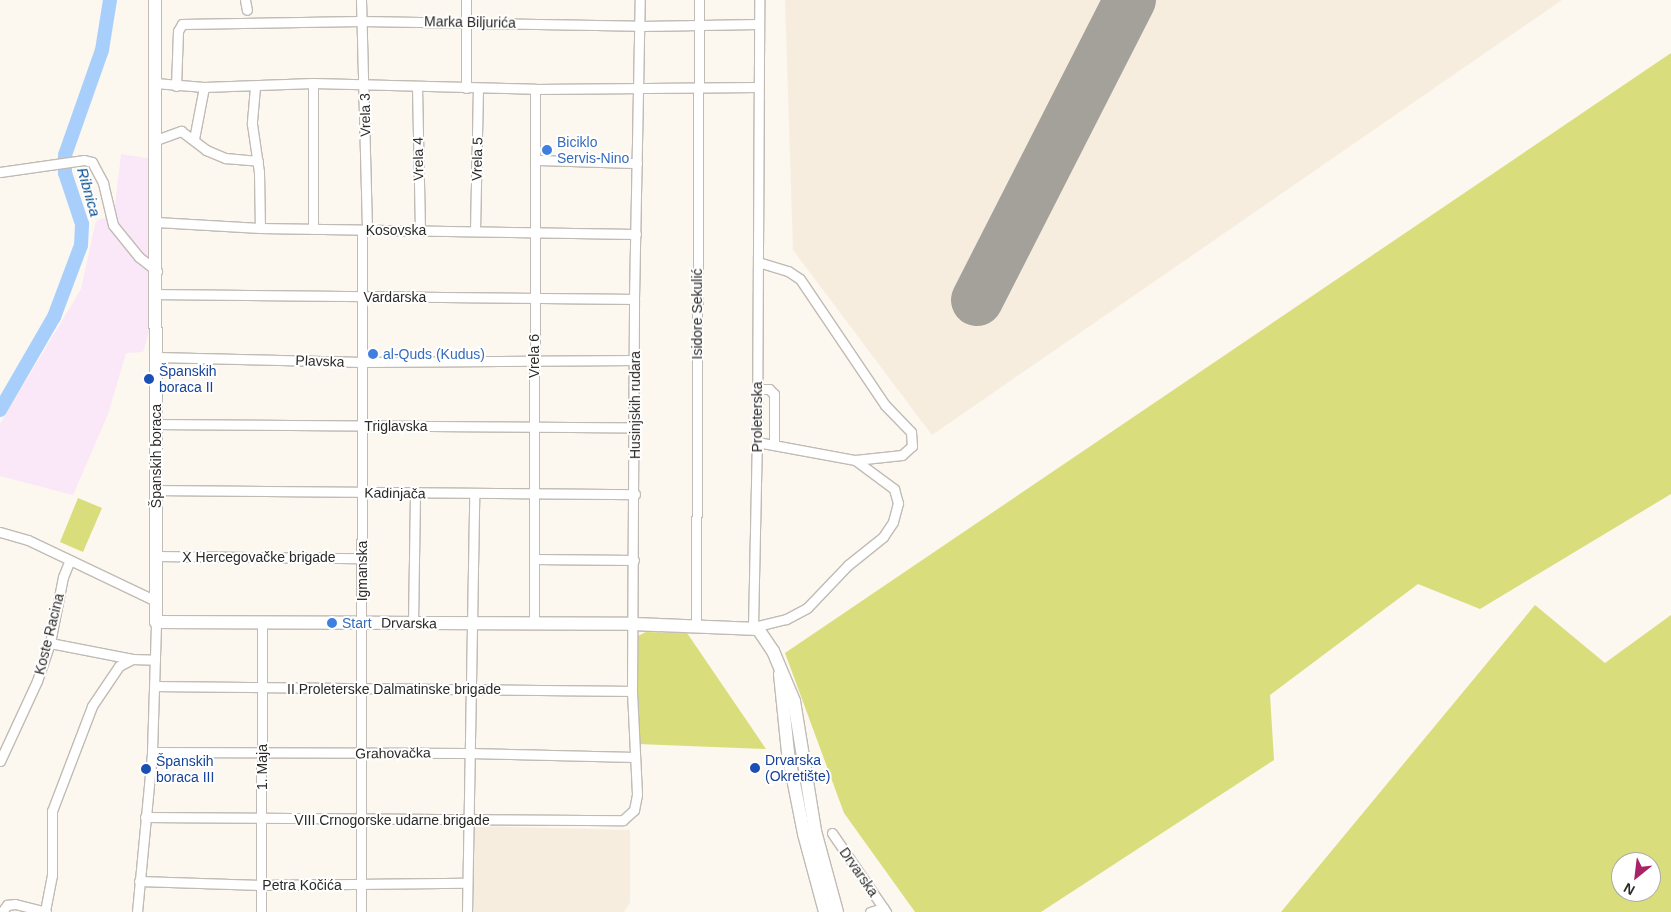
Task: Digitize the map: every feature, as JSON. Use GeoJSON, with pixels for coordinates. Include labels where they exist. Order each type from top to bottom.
{"type":"FeatureCollection","features":[{"type":"Feature","properties":{"kind":"main road","name":"Španskih boraca"},"geometry":{"type":"LineString","coordinates":[[155,0],[157,271],[155,294],[156,622]]}},
{"type":"Feature","properties":{"kind":"main road","name":"Drvarska"},"geometry":{"type":"LineString","coordinates":[[156,622],[633,624]]}},
{"type":"Feature","properties":{"kind":"main road"},"geometry":{"type":"LineString","coordinates":[[633,624],[752,628],[764,636],[794,701],[815,831],[837,912]]}},
{"type":"Feature","properties":{"kind":"main road"},"geometry":{"type":"LineString","coordinates":[[779,667],[792,771],[804,834],[825,912]]}},
{"type":"Feature","properties":{"kind":"street"},"geometry":{"type":"LineString","coordinates":[[246,0],[247,10]]}},
{"type":"Feature","properties":{"kind":"street","name":"Vrela 3"},"geometry":{"type":"LineString","coordinates":[[361,0],[364,86],[364,231]]}},
{"type":"Feature","properties":{"kind":"street"},"geometry":{"type":"LineString","coordinates":[[466,0],[466,88]]}},
{"type":"Feature","properties":{"kind":"street","name":"Husinjskih rudara"},"geometry":{"type":"LineString","coordinates":[[634,810],[637,794],[632,691],[635,494],[634,299],[640,88],[640,0]]}},
{"type":"Feature","properties":{"kind":"street","name":"Isidore Sekulić"},"geometry":{"type":"LineString","coordinates":[[696,627],[699,0]]}},
{"type":"Feature","properties":{"kind":"street","name":"Proleterska"},"geometry":{"type":"LineString","coordinates":[[752,628],[757,442],[759,0]]}},
{"type":"Feature","properties":{"kind":"street","name":"Marka Biljurića"},"geometry":{"type":"LineString","coordinates":[[176,86],[178,31],[182,24],[361,21],[640,26],[758,24]]}},
{"type":"Feature","properties":{"kind":"street"},"geometry":{"type":"LineString","coordinates":[[155,84],[255,88],[314,83],[364,86],[535,89],[758,86]]}},
{"type":"Feature","properties":{"kind":"street"},"geometry":{"type":"LineString","coordinates":[[313,229],[314,83]]}},
{"type":"Feature","properties":{"kind":"street"},"geometry":{"type":"LineString","coordinates":[[194,139],[204,87]]}},
{"type":"Feature","properties":{"kind":"street","name":"Vrela 4"},"geometry":{"type":"LineString","coordinates":[[416,87],[420,230]]}},
{"type":"Feature","properties":{"kind":"street"},"geometry":{"type":"LineString","coordinates":[[255,88],[252,124],[258,161],[260,228]]}},
{"type":"Feature","properties":{"kind":"street","name":"Vrela 5"},"geometry":{"type":"LineString","coordinates":[[475,231],[478,88]]}},
{"type":"Feature","properties":{"kind":"street","name":"Vrela 6"},"geometry":{"type":"LineString","coordinates":[[534,623],[535,89]]}},
{"type":"Feature","properties":{"kind":"street"},"geometry":{"type":"LineString","coordinates":[[156,140],[181,131],[206,150],[225,158],[258,161]]}},
{"type":"Feature","properties":{"kind":"street"},"geometry":{"type":"LineString","coordinates":[[0,172],[55,166],[87,160],[96,166],[113,225],[139,257],[157,271]]}},
{"type":"Feature","properties":{"kind":"street"},"geometry":{"type":"LineString","coordinates":[[535,160],[637,163]]}},
{"type":"Feature","properties":{"kind":"street","name":"Kosovska"},"geometry":{"type":"LineString","coordinates":[[156,222],[364,231],[535,231],[636,234]]}},
{"type":"Feature","properties":{"kind":"street","name":"Igmanska"},"geometry":{"type":"LineString","coordinates":[[361,912],[364,231]]}},
{"type":"Feature","properties":{"kind":"street"},"geometry":{"type":"LineString","coordinates":[[757,442],[855,460],[902,455],[912,446],[912,432],[885,405],[800,278],[788,271],[758,262]]}},
{"type":"Feature","properties":{"kind":"street","name":"Vardarska"},"geometry":{"type":"LineString","coordinates":[[155,294],[634,299]]}},
{"type":"Feature","properties":{"kind":"street","name":"Plavska"},"geometry":{"type":"LineString","coordinates":[[156,357],[363,362],[634,360]]}},
{"type":"Feature","properties":{"kind":"street"},"geometry":{"type":"LineString","coordinates":[[757,389],[769,389],[774,394],[774,444]]}},
{"type":"Feature","properties":{"kind":"street","name":"Triglavska"},"geometry":{"type":"LineString","coordinates":[[156,424],[635,428]]}},
{"type":"Feature","properties":{"kind":"street"},"geometry":{"type":"LineString","coordinates":[[752,628],[766,626],[804,610],[848,565],[882,537],[893,522],[897,493],[855,460]]}},
{"type":"Feature","properties":{"kind":"street","name":"Kadinjača"},"geometry":{"type":"LineString","coordinates":[[155,490],[635,494]]}},
{"type":"Feature","properties":{"kind":"street"},"geometry":{"type":"LineString","coordinates":[[413,623],[415,493]]}},
{"type":"Feature","properties":{"kind":"street"},"geometry":{"type":"LineString","coordinates":[[467,912],[474,493]]}},
{"type":"Feature","properties":{"kind":"street"},"geometry":{"type":"LineString","coordinates":[[0,532],[28,540],[156,601]]}},
{"type":"Feature","properties":{"kind":"street","name":"X Hercegovačke brigade"},"geometry":{"type":"LineString","coordinates":[[156,556],[362,558]]}},
{"type":"Feature","properties":{"kind":"street"},"geometry":{"type":"LineString","coordinates":[[534,559],[634,560]]}},
{"type":"Feature","properties":{"kind":"street","name":"Koste Racina"},"geometry":{"type":"LineString","coordinates":[[0,761],[37,681],[50,643],[63,577],[70,560]]}},
{"type":"Feature","properties":{"kind":"street","name":"Španskih boraca"},"geometry":{"type":"LineString","coordinates":[[137,912],[138,881],[152,752],[156,686],[156,622]]}},
{"type":"Feature","properties":{"kind":"street","name":"1. Maja"},"geometry":{"type":"LineString","coordinates":[[261,912],[262,623]]}},
{"type":"Feature","properties":{"kind":"street"},"geometry":{"type":"LineString","coordinates":[[50,643],[132,659],[155,660]]}},
{"type":"Feature","properties":{"kind":"street"},"geometry":{"type":"LineString","coordinates":[[2,912],[6,905],[16,904],[45,912],[52,875],[52,811],[92,706],[119,666],[132,659]]}},
{"type":"Feature","properties":{"kind":"street","name":"II Proleterske Dalmatinske brigade"},"geometry":{"type":"LineString","coordinates":[[156,686],[632,691]]}},
{"type":"Feature","properties":{"kind":"street","name":"Grahovačka"},"geometry":{"type":"LineString","coordinates":[[152,752],[469,753],[634,757]]}},
{"type":"Feature","properties":{"kind":"street","name":"VIII Crnogorske udarne brigade"},"geometry":{"type":"LineString","coordinates":[[145,817],[261,820],[623,820],[634,810]]}},
{"type":"Feature","properties":{"kind":"street","name":"Drvarska"},"geometry":{"type":"LineString","coordinates":[[832,833],[885,910]]}},
{"type":"Feature","properties":{"kind":"street","name":"Petra Kočića"},"geometry":{"type":"LineString","coordinates":[[138,881],[261,885],[466,883]]}},
{"type":"Feature","properties":{"kind":"street"},"geometry":{"type":"LineString","coordinates":[[870,912],[885,910]]}},
{"type":"Feature","properties":{"kind":"shaded area"},"geometry":{"type":"Polygon","coordinates":[[[785,0],[1562,0],[932,435],[793,250],[785,0]]]}},
{"type":"Feature","properties":{"kind":"shaded area"},"geometry":{"type":"Polygon","coordinates":[[[121,154],[152,159],[151,325],[143,352],[126,353],[108,414],[73,495],[0,476],[0,424],[81,289],[96,221],[114,214],[121,154]]]}},
{"type":"Feature","properties":{"kind":"shaded area"},"geometry":{"type":"Polygon","coordinates":[[[469,826],[630,830],[630,903],[624,912],[469,912],[469,826]]]}},
{"type":"Feature","properties":{"kind":"green space"},"geometry":{"type":"Polygon","coordinates":[[[1671,53],[1671,494],[1480,609],[1418,584],[1270,695],[1274,760],[1041,912],[915,912],[844,813],[785,653],[1671,53]]]}},
{"type":"Feature","properties":{"kind":"green space"},"geometry":{"type":"Polygon","coordinates":[[[78,498],[102,508],[83,552],[60,542],[78,498]]]}},
{"type":"Feature","properties":{"kind":"green space"},"geometry":{"type":"Polygon","coordinates":[[[1535,605],[1605,663],[1671,615],[1671,912],[1281,912],[1535,605]]]}},
{"type":"Feature","properties":{"kind":"green space"},"geometry":{"type":"Polygon","coordinates":[[[646,632],[687,633],[766,749],[638,744],[638,636],[646,632]]]}},
{"type":"Feature","properties":{"kind":"waterway","name":"Ribnica"},"geometry":{"type":"LineString","coordinates":[[0,410],[54,317],[81,245],[82,224],[65,173],[65,155],[102,50],[110,0]]}},
{"type":"Feature","properties":{"kind":"runway"},"geometry":{"type":"LineString","coordinates":[[977,300],[1130,0]]}},
{"type":"Feature","properties":{"kind":"place","name":"Biciklo Servis-Nino"},"geometry":{"type":"Point","coordinates":[547,150]}},
{"type":"Feature","properties":{"kind":"place","name":"al-Quds (Kudus)"},"geometry":{"type":"Point","coordinates":[373,354]}},
{"type":"Feature","properties":{"kind":"place","name":"Španskih boraca II"},"geometry":{"type":"Point","coordinates":[149,379]}},
{"type":"Feature","properties":{"kind":"place","name":"Start"},"geometry":{"type":"Point","coordinates":[332,623]}},
{"type":"Feature","properties":{"kind":"place","name":"Drvarska (Okretište)"},"geometry":{"type":"Point","coordinates":[755,768]}},
{"type":"Feature","properties":{"kind":"place","name":"Španskih boraca III"},"geometry":{"type":"Point","coordinates":[146,769]}}]}
